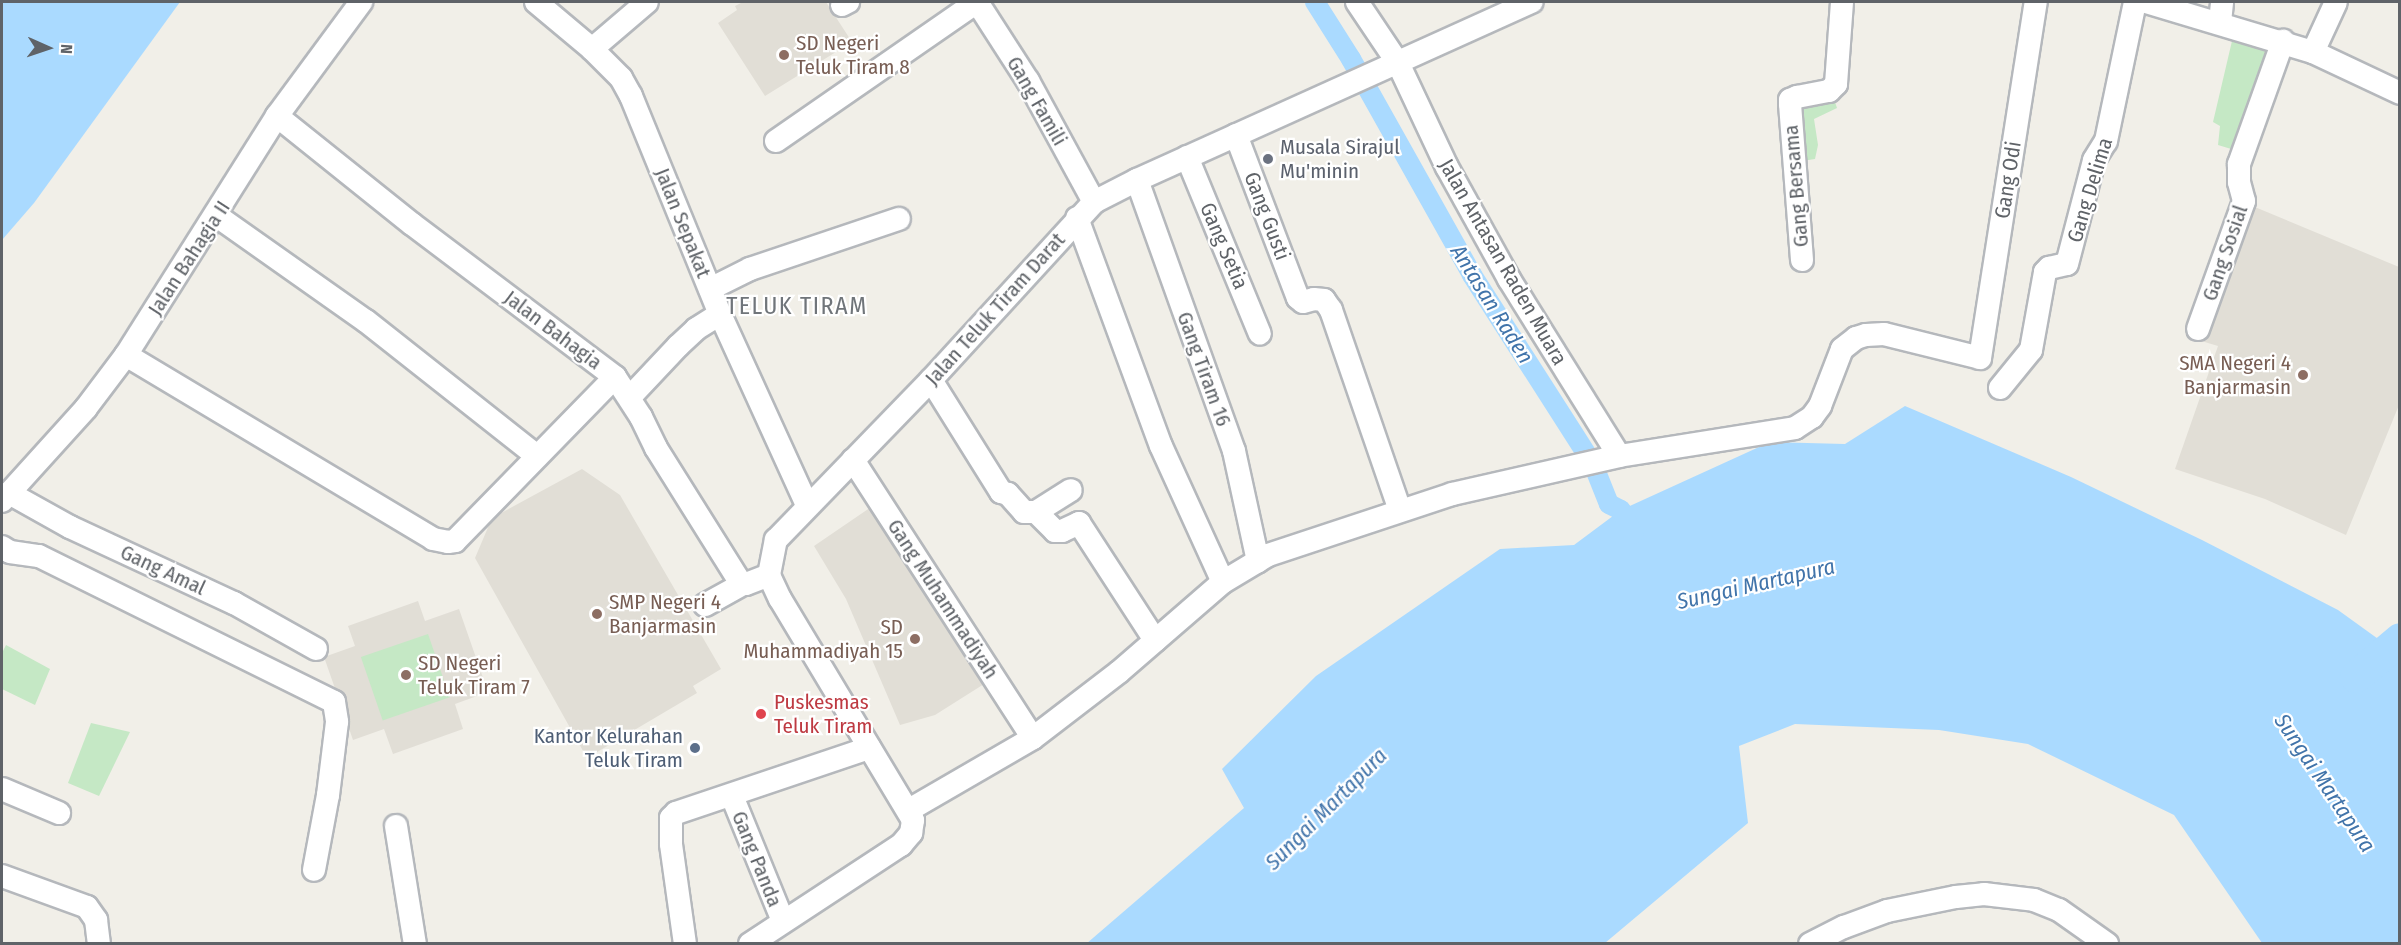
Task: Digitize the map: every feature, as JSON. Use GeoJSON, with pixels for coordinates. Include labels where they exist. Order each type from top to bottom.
{"type":"FeatureCollection","features":[{"type":"Feature","properties":{"kind":"street","name":"Jalan Bahagia II"},"geometry":{"type":"LineString","coordinates":[[5,497],[86,408],[126,355],[217,216],[277,116],[361,2]]}},
{"type":"Feature","properties":{"kind":"street","name":"Jalan Sepakat"},"geometry":{"type":"LineString","coordinates":[[536,2],[592,49],[621,78],[631,96],[720,314],[807,505]]}},
{"type":"Feature","properties":{"kind":"street"},"geometry":{"type":"LineString","coordinates":[[592,49],[647,2]]}},
{"type":"Feature","properties":{"kind":"street"},"geometry":{"type":"LineString","coordinates":[[776,141],[977,2]]}},
{"type":"Feature","properties":{"kind":"street","name":"Gang Famili"},"geometry":{"type":"LineString","coordinates":[[977,2],[1028,81],[1094,202]]}},
{"type":"Feature","properties":{"kind":"street","name":"Jalan Antasan Raden Muara"},"geometry":{"type":"LineString","coordinates":[[1357,2],[1398,63],[1447,167],[1509,279],[1613,457]]}},
{"type":"Feature","properties":{"kind":"street","name":"Jalan Teluk Tiram Darat"},"geometry":{"type":"LineString","coordinates":[[769,575],[776,540],[807,505],[931,380],[1094,202],[1137,180],[1532,2]]}},
{"type":"Feature","properties":{"kind":"street","name":"Gang Bersama"},"geometry":{"type":"LineString","coordinates":[[1802,260],[1790,100],[1829,91],[1836,84],[1842,2]]}},
{"type":"Feature","properties":{"kind":"street","name":"Gang Odi"},"geometry":{"type":"LineString","coordinates":[[1613,457],[1795,428],[1812,417],[1820,406],[1842,349],[1856,338],[1866,335],[1884,334],[1980,358],[2036,2]]}},
{"type":"Feature","properties":{"kind":"street","name":"Gang Delima"},"geometry":{"type":"LineString","coordinates":[[2000,388],[2031,350],[2045,273],[2049,268],[2065,267],[2067,264],[2094,160],[2106,141],[2135,2]]}},
{"type":"Feature","properties":{"kind":"street"},"geometry":{"type":"LineString","coordinates":[[2146,2],[2221,12],[2400,93]]}},
{"type":"Feature","properties":{"kind":"street"},"geometry":{"type":"LineString","coordinates":[[2313,52],[2336,2]]}},
{"type":"Feature","properties":{"kind":"street","name":"Gang Sosial"},"geometry":{"type":"LineString","coordinates":[[2198,329],[2244,201],[2240,182],[2240,164],[2283,41]]}},
{"type":"Feature","properties":{"kind":"street","name":"Jalan Bahagia"},"geometry":{"type":"LineString","coordinates":[[277,116],[412,224],[615,377],[630,398],[656,448],[743,584]]}},
{"type":"Feature","properties":{"kind":"street","name":"Gang Gusti"},"geometry":{"type":"LineString","coordinates":[[1236,135],[1298,298],[1303,302],[1314,299],[1324,300],[1331,310],[1400,510]]}},
{"type":"Feature","properties":{"kind":"street","name":"Gang Setia"},"geometry":{"type":"LineString","coordinates":[[1187,158],[1260,334]]}},
{"type":"Feature","properties":{"kind":"street","name":"Gang Tiram 16"},"geometry":{"type":"LineString","coordinates":[[1137,180],[1234,452],[1258,561]]}},
{"type":"Feature","properties":{"kind":"street"},"geometry":{"type":"LineString","coordinates":[[217,216],[366,321],[537,456]]}},
{"type":"Feature","properties":{"kind":"street"},"geometry":{"type":"LineString","coordinates":[[1077,218],[1161,446],[1223,582]]}},
{"type":"Feature","properties":{"kind":"street"},"geometry":{"type":"LineString","coordinates":[[710,290],[750,270],[899,219]]}},
{"type":"Feature","properties":{"kind":"street"},"geometry":{"type":"LineString","coordinates":[[630,398],[684,340],[720,314]]}},
{"type":"Feature","properties":{"kind":"street"},"geometry":{"type":"LineString","coordinates":[[126,355],[441,541],[455,541],[615,377]]}},
{"type":"Feature","properties":{"kind":"street"},"geometry":{"type":"LineString","coordinates":[[931,380],[1001,492],[1008,494],[1024,512],[1036,512],[1071,490]]}},
{"type":"Feature","properties":{"kind":"street"},"geometry":{"type":"LineString","coordinates":[[909,810],[1033,738],[1223,582],[1268,555],[1452,494],[1613,457]]}},
{"type":"Feature","properties":{"kind":"street","name":"Gang Muhammadiyah"},"geometry":{"type":"LineString","coordinates":[[852,460],[1033,738]]}},
{"type":"Feature","properties":{"kind":"street","name":"Gang Amal"},"geometry":{"type":"LineString","coordinates":[[5,497],[234,603],[316,649]]}},
{"type":"Feature","properties":{"kind":"street"},"geometry":{"type":"LineString","coordinates":[[1036,512],[1055,531],[1062,531],[1079,523],[1155,640]]}},
{"type":"Feature","properties":{"kind":"street"},"geometry":{"type":"LineString","coordinates":[[2,547],[10,552],[39,556],[334,702],[337,711],[336,733],[328,795],[314,870]]}},
{"type":"Feature","properties":{"kind":"street"},"geometry":{"type":"LineString","coordinates":[[705,605],[743,584],[769,575],[780,599],[913,820],[911,833],[901,845],[750,944]]}},
{"type":"Feature","properties":{"kind":"street"},"geometry":{"type":"LineString","coordinates":[[685,944],[671,844],[671,818],[676,813],[869,748]]}},
{"type":"Feature","properties":{"kind":"street"},"geometry":{"type":"LineString","coordinates":[[2,789],[58,813]]}},
{"type":"Feature","properties":{"kind":"street","name":"Gang Panda"},"geometry":{"type":"LineString","coordinates":[[732,796],[783,921]]}},
{"type":"Feature","properties":{"kind":"street"},"geometry":{"type":"LineString","coordinates":[[396,826],[415,944]]}},
{"type":"Feature","properties":{"kind":"street"},"geometry":{"type":"LineString","coordinates":[[2,876],[87,907],[96,920],[99,944]]}},
{"type":"Feature","properties":{"kind":"street"},"geometry":{"type":"LineString","coordinates":[[1810,944],[1844,927],[1887,911],[1956,897],[1984,894],[2034,900],[2059,910],[2107,944]]}},
{"type":"Feature","properties":{"kind":"shaded area","name":"SD Negeri Teluk Tiram 8"},"geometry":{"type":"Polygon","coordinates":[[[743,2],[826,2],[852,42],[765,96],[718,23],[737,10],[735,6],[743,2]]]}},
{"type":"Feature","properties":{"kind":"shaded area","name":"SMA Negeri 4 Banjarmasin"},"geometry":{"type":"Polygon","coordinates":[[[2250,205],[2399,267],[2399,405],[2346,535],[2265,499],[2175,469],[2218,346],[2198,340],[2250,205]]]}},
{"type":"Feature","properties":{"kind":"shaded area","name":"SMP Negeri 4 Banjarmasin"},"geometry":{"type":"Polygon","coordinates":[[[582,469],[620,495],[721,669],[693,686],[697,693],[587,758],[475,558],[492,518],[582,469]]]}},
{"type":"Feature","properties":{"kind":"shaded area","name":"SD Muhammadiyah 15"},"geometry":{"type":"Polygon","coordinates":[[[877,503],[992,679],[935,715],[900,725],[846,599],[814,546],[877,503]]]}},
{"type":"Feature","properties":{"kind":"shaded area","name":"SD Negeri Teluk Tiram 7"},"geometry":{"type":"Polygon","coordinates":[[[418,601],[425,621],[459,609],[488,692],[455,704],[463,729],[393,754],[384,729],[353,740],[324,657],[355,646],[348,626],[418,601]]]}},
{"type":"Feature","properties":{"kind":"green space"},"geometry":{"type":"Polygon","coordinates":[[[2232,41],[2271,53],[2241,152],[2218,145],[2220,126],[2213,122],[2232,41]]]}},
{"type":"Feature","properties":{"kind":"green space"},"geometry":{"type":"Polygon","coordinates":[[[1833,96],[1837,108],[1814,119],[1818,145],[1815,159],[1802,161],[1795,103],[1833,96]]]}},
{"type":"Feature","properties":{"kind":"green space"},"geometry":{"type":"Polygon","coordinates":[[[428,634],[450,697],[383,720],[361,657],[428,634]]]}},
{"type":"Feature","properties":{"kind":"green space"},"geometry":{"type":"Polygon","coordinates":[[[6,645],[50,669],[35,705],[2,689],[2,653],[6,645]]]}},
{"type":"Feature","properties":{"kind":"green space"},"geometry":{"type":"Polygon","coordinates":[[[91,723],[130,732],[99,796],[68,783],[91,723]]]}},
{"type":"Feature","properties":{"kind":"water"},"geometry":{"type":"Polygon","coordinates":[[[2,2],[180,2],[34,203],[2,240],[2,2]]]}},
{"type":"Feature","properties":{"kind":"water","name":"Sungai Martapura"},"geometry":{"type":"Polygon","coordinates":[[[1905,406],[2071,477],[2202,540],[2338,610],[2399,654],[2399,943],[2262,943],[2174,815],[2028,744],[1939,730],[1795,724],[1739,746],[1748,823],[1605,943],[1086,944],[1244,808],[1222,769],[1316,676],[1500,549],[1574,545],[1621,510],[1770,442],[1845,444],[1905,406]]]}},
{"type":"Feature","properties":{"kind":"waterway","name":"Antasan Raden"},"geometry":{"type":"LineString","coordinates":[[1315,2],[1351,59],[1472,275],[1593,464],[1609,504],[1621,510],[1633,534]]}},
{"type":"Feature","properties":{"kind":"waterway"},"geometry":{"type":"LineString","coordinates":[[2356,676],[2400,639]]}},
{"type":"Feature","properties":{"kind":"place","name":"SD Negeri Teluk Tiram 8"},"geometry":{"type":"Point","coordinates":[784,55]}},
{"type":"Feature","properties":{"kind":"place","name":"Musala Sirajul Mu'minin"},"geometry":{"type":"Point","coordinates":[1268,159]}},
{"type":"Feature","properties":{"kind":"place","name":"SMA Negeri 4 Banjarmasin"},"geometry":{"type":"Point","coordinates":[2303,375]}},
{"type":"Feature","properties":{"kind":"place","name":"SMP Negeri 4 Banjarmasin"},"geometry":{"type":"Point","coordinates":[597,614]}},
{"type":"Feature","properties":{"kind":"place","name":"SD Muhammadiyah 15"},"geometry":{"type":"Point","coordinates":[915,639]}},
{"type":"Feature","properties":{"kind":"place","name":"SD Negeri Teluk Tiram 7"},"geometry":{"type":"Point","coordinates":[406,675]}},
{"type":"Feature","properties":{"kind":"place","name":"Puskesmas Teluk Tiram"},"geometry":{"type":"Point","coordinates":[761,714]}},
{"type":"Feature","properties":{"kind":"place","name":"Kantor Kelurahan Teluk Tiram"},"geometry":{"type":"Point","coordinates":[695,748]}},
{"type":"Feature","properties":{"kind":"district","name":"TELUK TIRAM"},"geometry":{"type":"Point","coordinates":[797,307]}}]}
